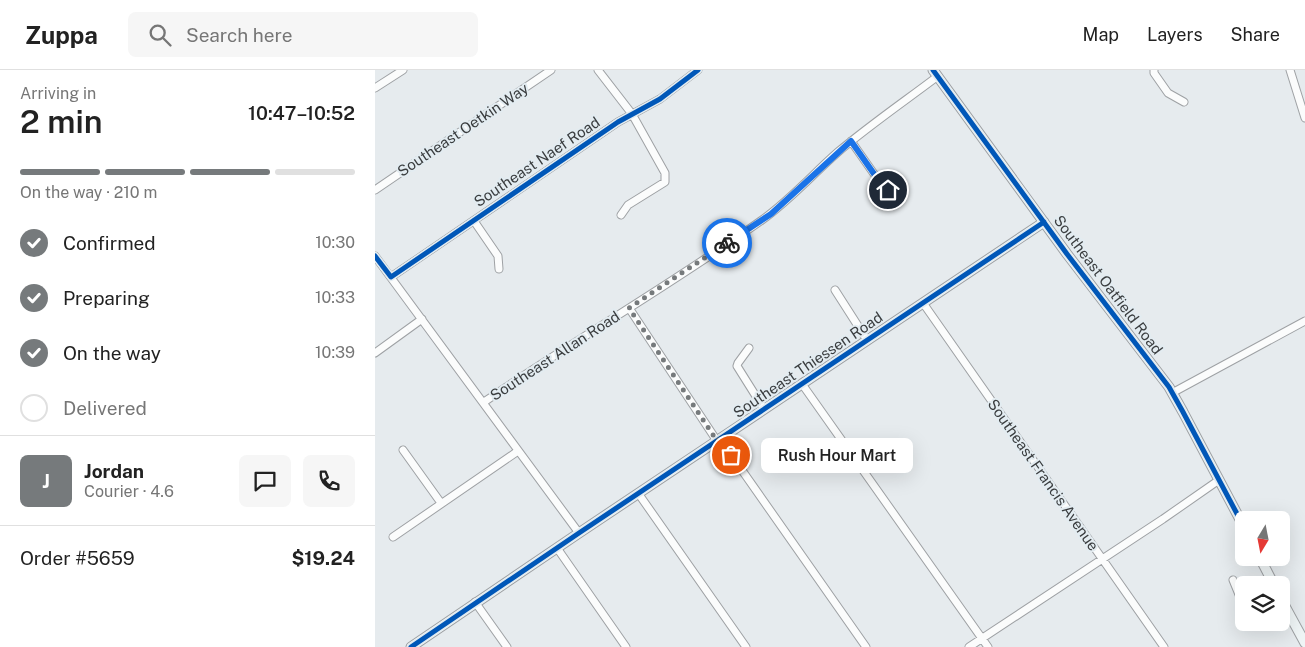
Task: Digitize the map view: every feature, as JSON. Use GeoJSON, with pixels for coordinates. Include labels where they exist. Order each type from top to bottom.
{"type":"FeatureCollection","features":[{"type":"Feature","properties":{"kind":"main road","name":"Southeast Oatfield Road"},"geometry":{"type":"LineString","coordinates":[[936,73],[1172,393],[1235,511]]}},
{"type":"Feature","properties":{"kind":"main road","name":"Southeast Thiessen Road"},"geometry":{"type":"LineString","coordinates":[[411,647],[475,602],[1045,222]]}},
{"type":"Feature","properties":{"kind":"main road"},"geometry":{"type":"LineString","coordinates":[[1290,616],[1305,643]]}},
{"type":"Feature","properties":{"kind":"street"},"geometry":{"type":"LineString","coordinates":[[375,88],[403,70]]}},
{"type":"Feature","properties":{"kind":"street","name":"Southeast Oetkin Way"},"geometry":{"type":"LineString","coordinates":[[375,190],[551,70]]}},
{"type":"Feature","properties":{"kind":"street"},"geometry":{"type":"LineString","coordinates":[[598,70],[632,114],[665,173],[665,182],[628,205],[621,215]]}},
{"type":"Feature","properties":{"kind":"street","name":"Southeast Naef Road"},"geometry":{"type":"LineString","coordinates":[[391,277],[611,127],[660,99],[698,70]]}},
{"type":"Feature","properties":{"kind":"street"},"geometry":{"type":"LineString","coordinates":[[1153,70],[1168,92],[1183,102]]}},
{"type":"Feature","properties":{"kind":"street"},"geometry":{"type":"LineString","coordinates":[[1290,70],[1305,118]]}},
{"type":"Feature","properties":{"kind":"street","name":"Southeast Allan Road"},"geometry":{"type":"LineString","coordinates":[[483,402],[771,214],[851,141],[936,73]]}},
{"type":"Feature","properties":{"kind":"street"},"geometry":{"type":"LineString","coordinates":[[851,141],[879,181],[888,190]]}},
{"type":"Feature","properties":{"kind":"street"},"geometry":{"type":"LineString","coordinates":[[474,221],[498,256],[499,269]]}},
{"type":"Feature","properties":{"kind":"street"},"geometry":{"type":"LineString","coordinates":[[375,256],[579,533]]}},
{"type":"Feature","properties":{"kind":"street"},"geometry":{"type":"LineString","coordinates":[[835,290],[867,340]]}},
{"type":"Feature","properties":{"kind":"street","name":"Southeast Francis Avenue"},"geometry":{"type":"LineString","coordinates":[[923,303],[1164,647]]}},
{"type":"Feature","properties":{"kind":"street"},"geometry":{"type":"LineString","coordinates":[[629,308],[718,440],[866,647]]}},
{"type":"Feature","properties":{"kind":"street"},"geometry":{"type":"LineString","coordinates":[[375,353],[422,319]]}},
{"type":"Feature","properties":{"kind":"street"},"geometry":{"type":"LineString","coordinates":[[1172,393],[1305,321]]}},
{"type":"Feature","properties":{"kind":"street"},"geometry":{"type":"LineString","coordinates":[[749,348],[737,366],[764,409]]}},
{"type":"Feature","properties":{"kind":"street"},"geometry":{"type":"LineString","coordinates":[[801,384],[988,647]]}},
{"type":"Feature","properties":{"kind":"street"},"geometry":{"type":"LineString","coordinates":[[403,450],[441,503]]}},
{"type":"Feature","properties":{"kind":"street"},"geometry":{"type":"LineString","coordinates":[[393,537],[518,451]]}},
{"type":"Feature","properties":{"kind":"street"},"geometry":{"type":"LineString","coordinates":[[969,647],[1219,480]]}},
{"type":"Feature","properties":{"kind":"street"},"geometry":{"type":"LineString","coordinates":[[638,493],[746,647]]}},
{"type":"Feature","properties":{"kind":"street"},"geometry":{"type":"LineString","coordinates":[[557,548],[626,647]]}},
{"type":"Feature","properties":{"kind":"street"},"geometry":{"type":"LineString","coordinates":[[1233,580],[1235,585]]}},
{"type":"Feature","properties":{"kind":"street"},"geometry":{"type":"LineString","coordinates":[[475,602],[507,647]]}},
{"type":"Feature","properties":{"kind":"cycle path"},"geometry":{"type":"LineString","coordinates":[[375,256],[391,277],[618,122],[660,99],[698,70]]}},
{"type":"Feature","properties":{"kind":"cycle path"},"geometry":{"type":"LineString","coordinates":[[933,70],[1067,254],[1169,387],[1236,511]]}},
{"type":"Feature","properties":{"kind":"cycle path"},"geometry":{"type":"LineString","coordinates":[[411,647],[1044,222]]}},
{"type":"Feature","properties":{"kind":"way so far"},"geometry":{"type":"LineString","coordinates":[[727,243],[629,308],[717,441],[720,439],[731,455]]}},
{"type":"Feature","properties":{"kind":"place","name":"Rush Hour Mart"},"geometry":{"type":"Point","coordinates":[731,455]}},
{"type":"Feature","properties":{"kind":"route"},"geometry":{"type":"LineString","coordinates":[[727,243],[771,214],[851,141],[879,181],[888,190]]}}]}
